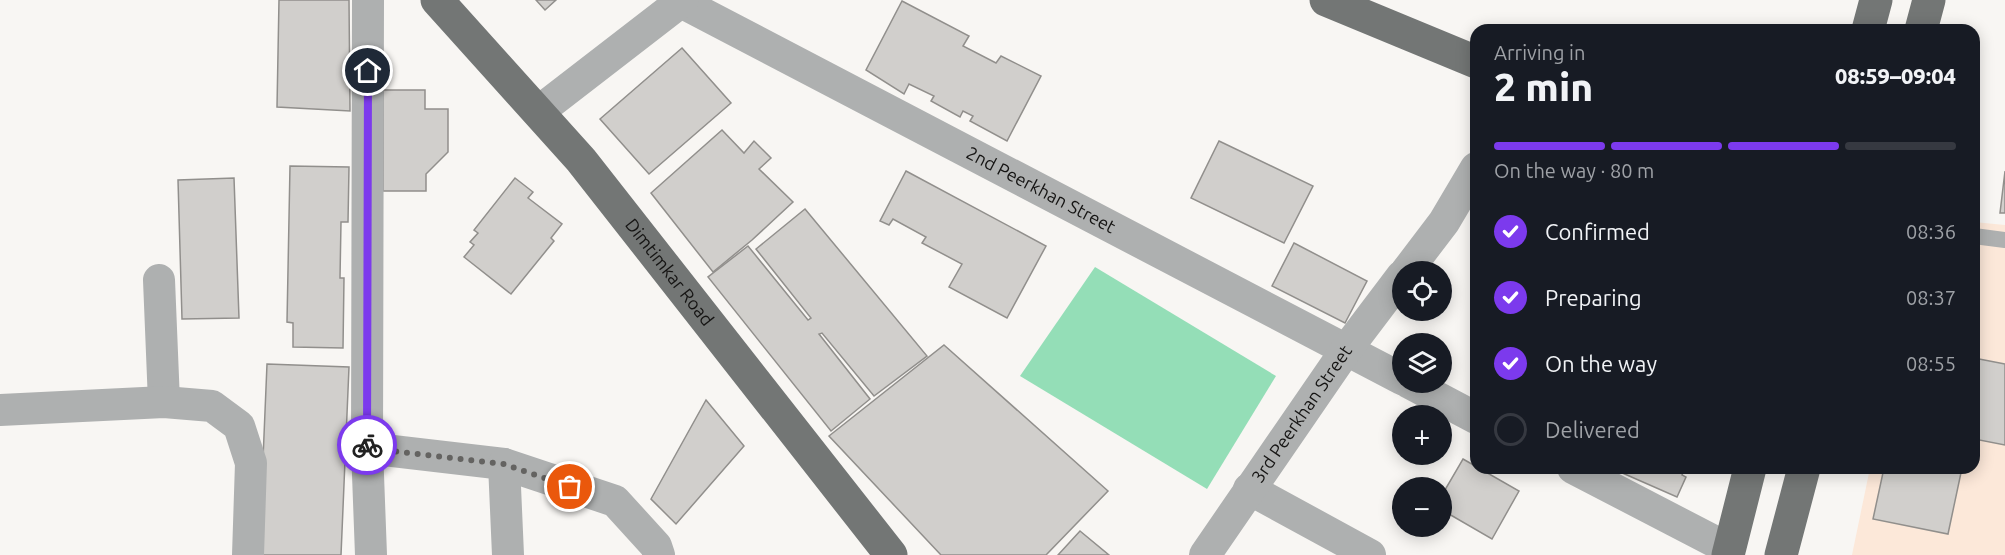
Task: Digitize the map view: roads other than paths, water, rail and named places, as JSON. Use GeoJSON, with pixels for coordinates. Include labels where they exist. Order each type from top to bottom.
{"type":"FeatureCollection","features":[{"type":"Feature","properties":{"kind":"main road","name":"Dimtimkar Road"},"geometry":{"type":"LineString","coordinates":[[437,0],[581,160],[891,555]]}},
{"type":"Feature","properties":{"kind":"main road"},"geometry":{"type":"LineString","coordinates":[[1326,0],[1470,60]]}},
{"type":"Feature","properties":{"kind":"main road"},"geometry":{"type":"LineString","coordinates":[[1870,24],[1876,0]]}},
{"type":"Feature","properties":{"kind":"main road"},"geometry":{"type":"LineString","coordinates":[[1923,24],[1929,0]]}},
{"type":"Feature","properties":{"kind":"main road"},"geometry":{"type":"LineString","coordinates":[[1728,552],[1748,474]]}},
{"type":"Feature","properties":{"kind":"main road"},"geometry":{"type":"LineString","coordinates":[[1781,555],[1802,474]]}},
{"type":"Feature","properties":{"kind":"street"},"geometry":{"type":"LineString","coordinates":[[368,0],[367,448],[370,555]]}},
{"type":"Feature","properties":{"kind":"street"},"geometry":{"type":"LineString","coordinates":[[538,112],[682,1]]}},
{"type":"Feature","properties":{"kind":"street","name":"2nd Peerkhan Street"},"geometry":{"type":"LineString","coordinates":[[682,1],[1392,374]]}},
{"type":"Feature","properties":{"kind":"street"},"geometry":{"type":"LineString","coordinates":[[1414,261],[1444,222],[1470,178]]}},
{"type":"Feature","properties":{"kind":"street"},"geometry":{"type":"LineString","coordinates":[[159,280],[164,402]]}},
{"type":"Feature","properties":{"kind":"street","name":"3rd Peerkhan Street"},"geometry":{"type":"LineString","coordinates":[[1205,555],[1346,350],[1392,289]]}},
{"type":"Feature","properties":{"kind":"street"},"geometry":{"type":"LineString","coordinates":[[1429,393],[1470,415]]}},
{"type":"Feature","properties":{"kind":"street"},"geometry":{"type":"LineString","coordinates":[[0,410],[164,402],[212,406],[239,426],[251,463],[248,555]]}},
{"type":"Feature","properties":{"kind":"street"},"geometry":{"type":"LineString","coordinates":[[367,448],[504,464],[615,501],[656,546],[659,555]]}},
{"type":"Feature","properties":{"kind":"street"},"geometry":{"type":"LineString","coordinates":[[504,464],[508,555]]}},
{"type":"Feature","properties":{"kind":"street"},"geometry":{"type":"LineString","coordinates":[[1584,474],[1728,552]]}},
{"type":"Feature","properties":{"kind":"street"},"geometry":{"type":"LineString","coordinates":[[1249,489],[1371,555]]}},
{"type":"Feature","properties":{"kind":"lane"},"geometry":{"type":"LineString","coordinates":[[1980,237],[2005,240]]}}]}
